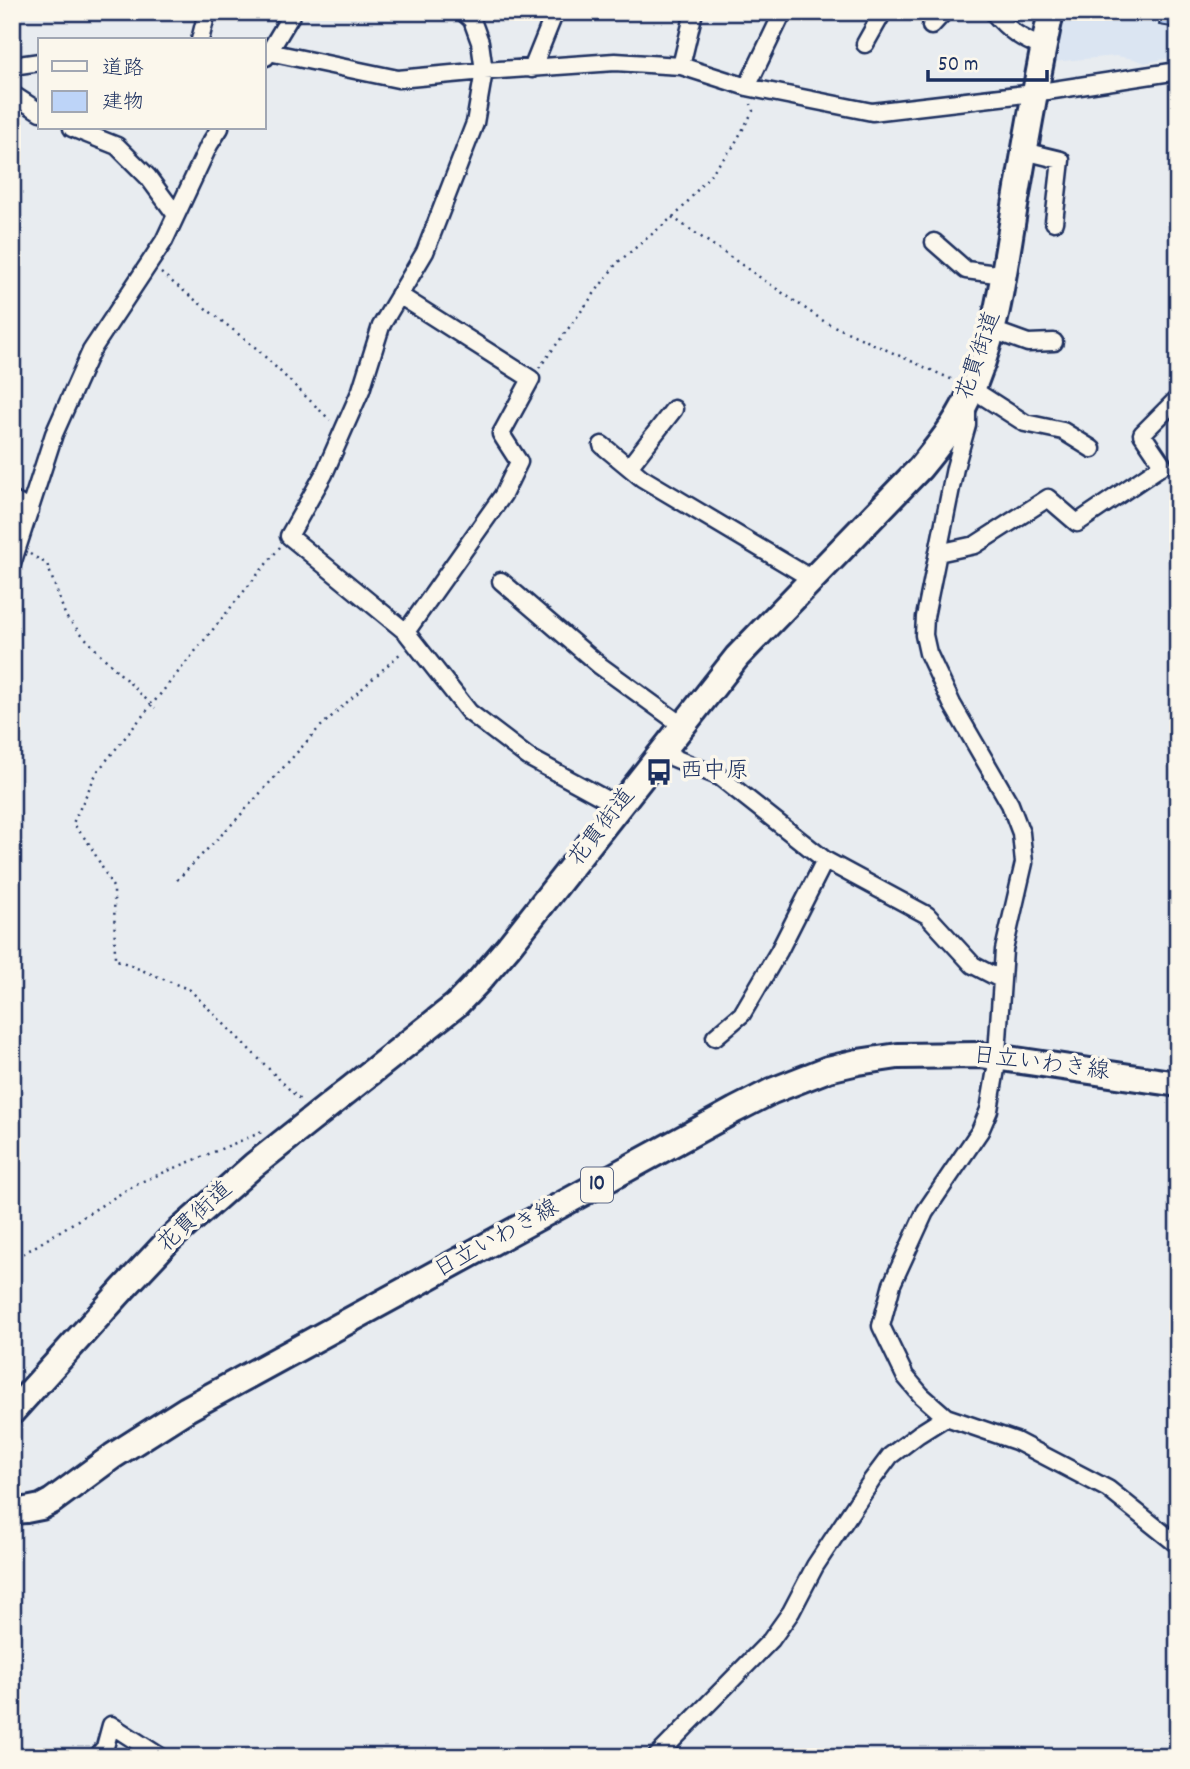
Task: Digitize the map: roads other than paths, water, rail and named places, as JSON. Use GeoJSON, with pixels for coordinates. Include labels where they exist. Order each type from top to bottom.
{"type":"FeatureCollection","features":[{"type":"Feature","properties":{"kind":"main road","name":"花貫街道"},"geometry":{"type":"LineString","coordinates":[[12,1412],[169,1240],[254,1165],[456,1005],[479,981],[737,657],[920,468],[942,441],[970,394],[992,330],[1051,12]]}},
{"type":"Feature","properties":{"kind":"main road","name":"日立いわき線"},"geometry":{"type":"LineString","coordinates":[[12,1511],[41,1507],[113,1455],[187,1409],[723,1116],[772,1091],[828,1069],[898,1056],[943,1054],[997,1057],[1178,1083]]}},
{"type":"Feature","properties":{"kind":"street"},"geometry":{"type":"LineString","coordinates":[[200,38],[207,12]]}},
{"type":"Feature","properties":{"kind":"street"},"geometry":{"type":"LineString","coordinates":[[293,12],[266,54],[398,79],[615,62],[681,66],[747,87],[872,113],[1034,93],[1178,71]]}},
{"type":"Feature","properties":{"kind":"street"},"geometry":{"type":"LineString","coordinates":[[463,12],[472,20],[480,42],[484,71],[475,123],[425,252],[382,326],[361,390],[324,474],[289,536],[410,637],[469,712],[528,757],[620,807]]}},
{"type":"Feature","properties":{"kind":"street"},"geometry":{"type":"LineString","coordinates":[[532,69],[555,12]]}},
{"type":"Feature","properties":{"kind":"street"},"geometry":{"type":"LineString","coordinates":[[681,66],[694,12]]}},
{"type":"Feature","properties":{"kind":"street"},"geometry":{"type":"LineString","coordinates":[[747,87],[783,12]]}},
{"type":"Feature","properties":{"kind":"street"},"geometry":{"type":"LineString","coordinates":[[865,44],[883,12]]}},
{"type":"Feature","properties":{"kind":"street"},"geometry":{"type":"LineString","coordinates":[[931,26],[944,12]]}},
{"type":"Feature","properties":{"kind":"street"},"geometry":{"type":"LineString","coordinates":[[993,12],[1007,28],[1021,38],[1044,47]]}},
{"type":"Feature","properties":{"kind":"street"},"geometry":{"type":"LineString","coordinates":[[12,66],[38,62]]}},
{"type":"Feature","properties":{"kind":"street"},"geometry":{"type":"LineString","coordinates":[[12,94],[38,111]]}},
{"type":"Feature","properties":{"kind":"street"},"geometry":{"type":"LineString","coordinates":[[82,130],[108,135],[148,177],[176,215]]}},
{"type":"Feature","properties":{"kind":"street"},"geometry":{"type":"LineString","coordinates":[[12,564],[54,434],[90,351],[164,241],[219,130]]}},
{"type":"Feature","properties":{"kind":"street"},"geometry":{"type":"LineString","coordinates":[[1024,151],[1061,160],[1054,222]]}},
{"type":"Feature","properties":{"kind":"street"},"geometry":{"type":"LineString","coordinates":[[934,242],[966,270],[1004,275]]}},
{"type":"Feature","properties":{"kind":"street"},"geometry":{"type":"LineString","coordinates":[[399,295],[531,379],[501,434],[519,462],[503,495],[410,637]]}},
{"type":"Feature","properties":{"kind":"street"},"geometry":{"type":"LineString","coordinates":[[992,330],[1028,343],[1054,342]]}},
{"type":"Feature","properties":{"kind":"street"},"geometry":{"type":"LineString","coordinates":[[1092,449],[1063,431],[1025,422],[970,394],[967,425],[955,468],[924,635],[928,653],[952,704],[1010,804],[1021,833],[1024,863],[1004,950],[997,1057],[989,1110],[979,1131],[925,1212],[892,1284],[881,1326],[905,1377],[946,1418],[1016,1441],[1108,1489],[1178,1545]]}},
{"type":"Feature","properties":{"kind":"street"},"geometry":{"type":"LineString","coordinates":[[938,553],[975,545],[1048,498],[1077,523],[1163,465],[1142,434],[1178,398]]}},
{"type":"Feature","properties":{"kind":"street"},"geometry":{"type":"LineString","coordinates":[[629,467],[674,409]]}},
{"type":"Feature","properties":{"kind":"street"},"geometry":{"type":"LineString","coordinates":[[603,445],[642,478],[812,579]]}},
{"type":"Feature","properties":{"kind":"street"},"geometry":{"type":"LineString","coordinates":[[12,500],[30,510]]}},
{"type":"Feature","properties":{"kind":"street"},"geometry":{"type":"LineString","coordinates":[[501,582],[599,665],[683,726]]}},
{"type":"Feature","properties":{"kind":"street"},"geometry":{"type":"LineString","coordinates":[[662,753],[720,777],[825,860],[926,915],[974,965],[1002,980]]}},
{"type":"Feature","properties":{"kind":"street"},"geometry":{"type":"LineString","coordinates":[[715,1037],[742,1014],[779,951],[825,860]]}},
{"type":"Feature","properties":{"kind":"street"},"geometry":{"type":"LineString","coordinates":[[656,1757],[771,1640],[791,1612],[822,1555],[890,1456],[946,1418]]}},
{"type":"Feature","properties":{"kind":"street"},"geometry":{"type":"LineString","coordinates":[[97,1757],[111,1725],[161,1757]]}},
{"type":"Feature","properties":{"kind":"place","name":"西中原"},"geometry":{"type":"Point","coordinates":[659,772]}}]}
